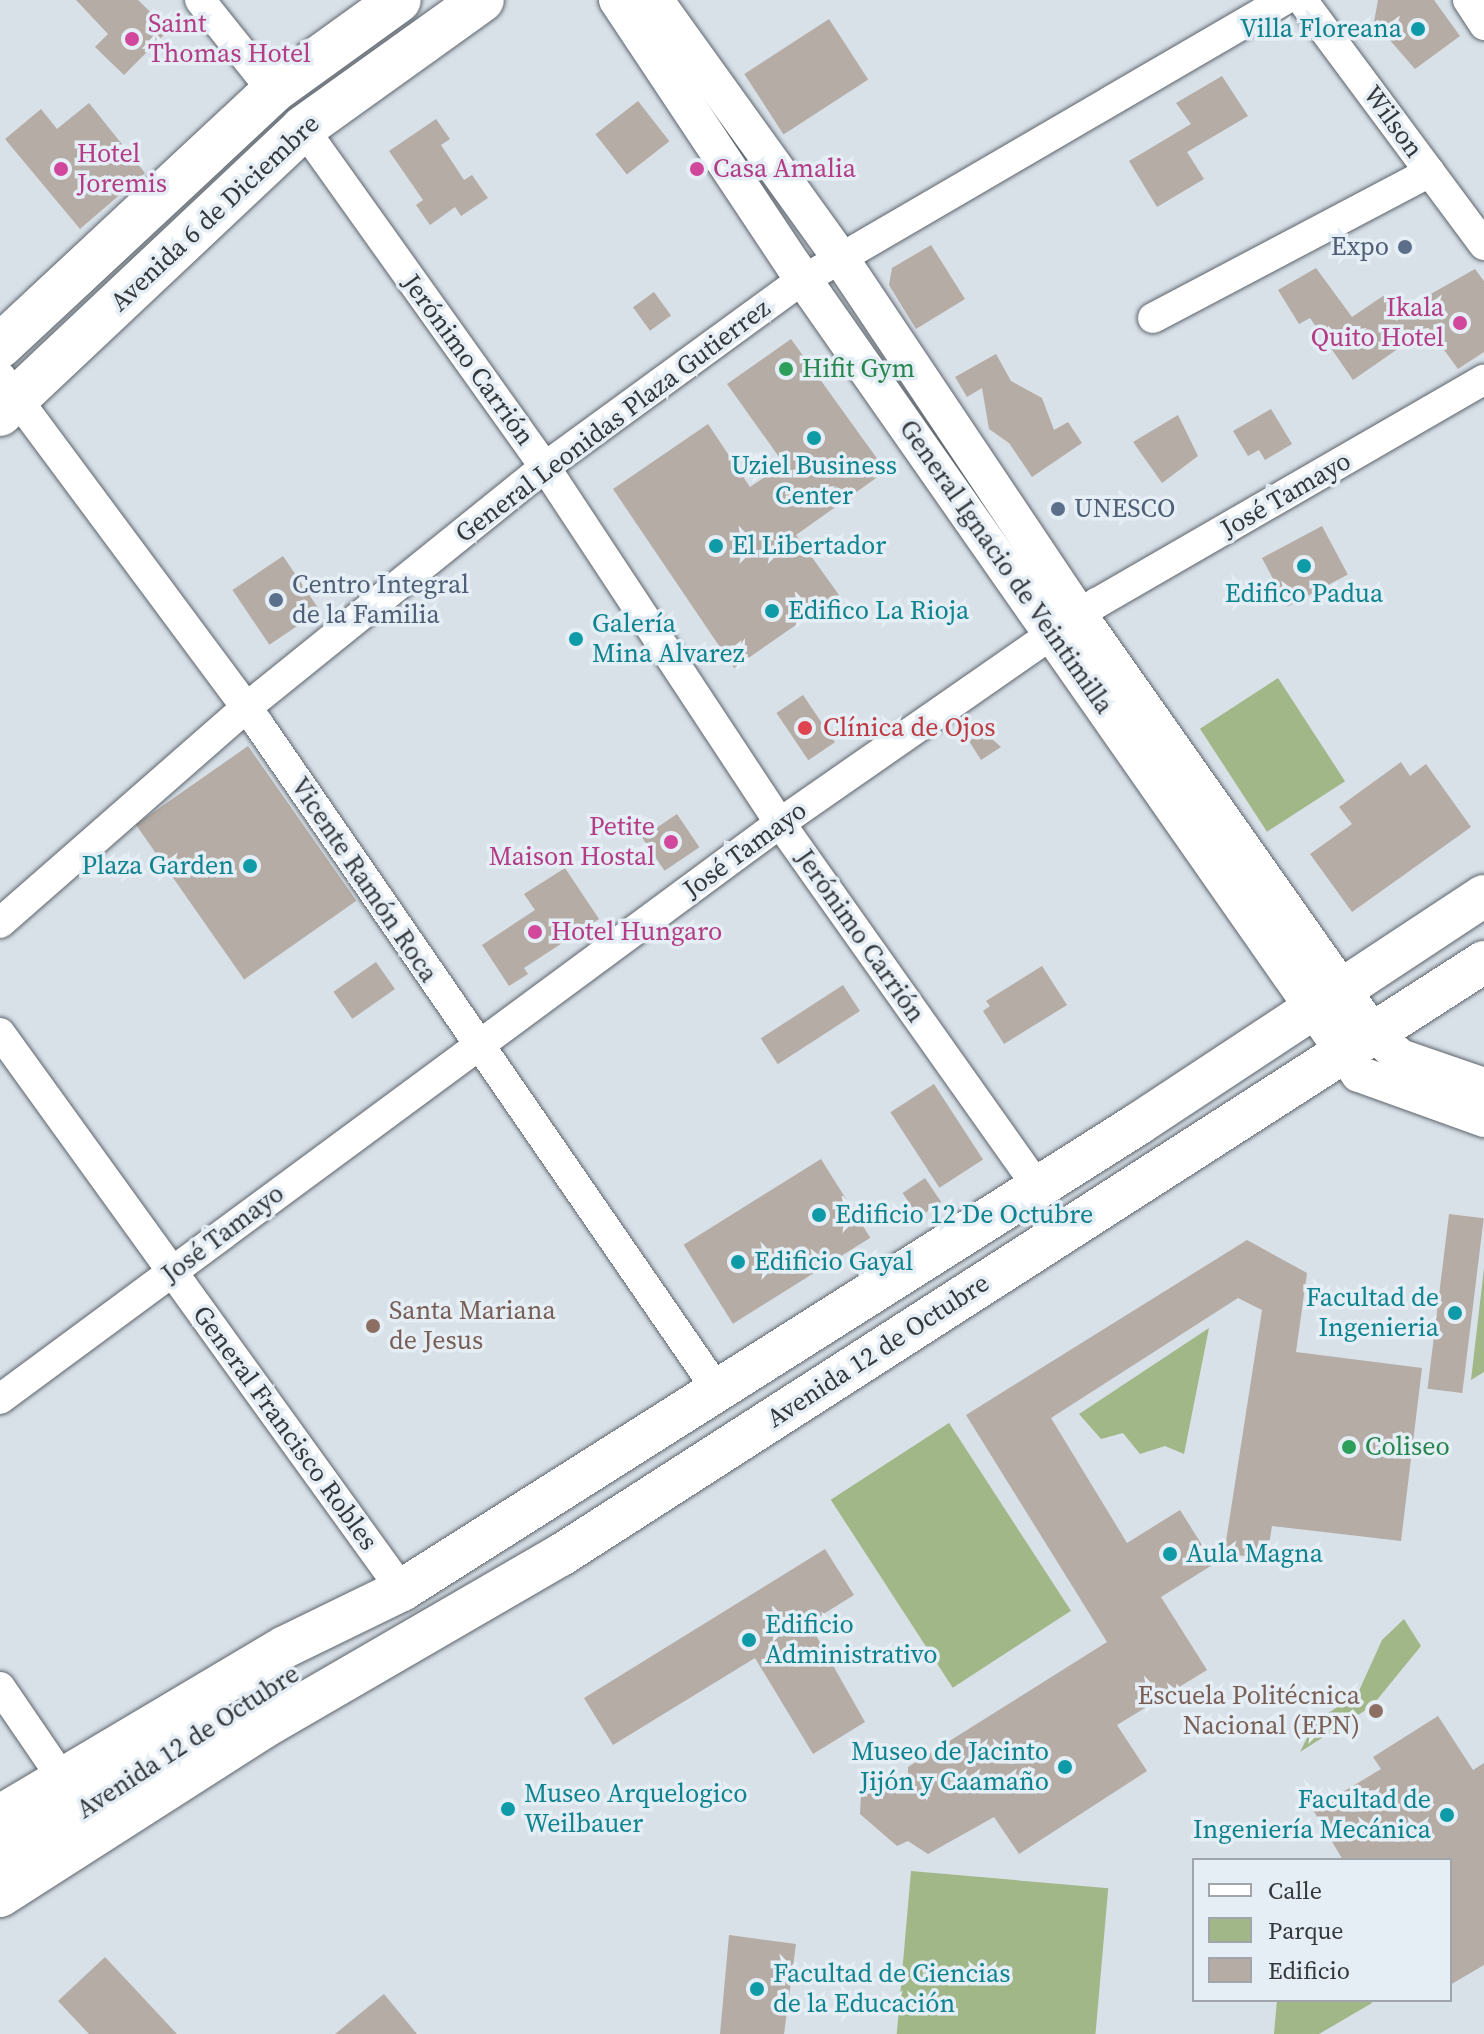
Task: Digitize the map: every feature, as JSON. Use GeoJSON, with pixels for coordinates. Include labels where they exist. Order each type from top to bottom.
{"type":"FeatureCollection","features":[{"type":"Feature","properties":{"kind":"main road","name":"Avenida 6 de Diciembre"},"geometry":{"type":"LineString","coordinates":[[0,346],[273,91],[399,0]]}},
{"type":"Feature","properties":{"kind":"main road","name":"Avenida 6 de Diciembre"},"geometry":{"type":"LineString","coordinates":[[6,395],[303,128],[482,0]]}},
{"type":"Feature","properties":{"kind":"main road","name":"Avenida 12 de Octubre"},"geometry":{"type":"LineString","coordinates":[[0,1816],[285,1647],[385,1600],[1038,1188],[1484,896]]}},
{"type":"Feature","properties":{"kind":"main road","name":"Avenida 12 de Octubre"},"geometry":{"type":"LineString","coordinates":[[0,1896],[264,1727],[665,1488],[1484,962]]}},
{"type":"Feature","properties":{"kind":"main road"},"geometry":{"type":"LineString","coordinates":[[900,1337],[893,1318],[897,1298],[931,1256]]}},
{"type":"Feature","properties":{"kind":"main road"},"geometry":{"type":"LineString","coordinates":[[665,1488],[721,1429],[725,1410],[718,1391]]}},
{"type":"Feature","properties":{"kind":"main road","name":"Avenida 12 de Octubre"},"geometry":{"type":"LineString","coordinates":[[0,1861],[324,1653],[385,1600]]}},
{"type":"Feature","properties":{"kind":"main road"},"geometry":{"type":"LineString","coordinates":[[0,1840],[282,1668],[324,1653]]}},
{"type":"Feature","properties":{"kind":"main road","name":"Avenida 12 de Octubre"},"geometry":{"type":"LineString","coordinates":[[0,1915],[218,1771],[264,1727]]}},
{"type":"Feature","properties":{"kind":"street"},"geometry":{"type":"LineString","coordinates":[[200,0],[273,91]]}},
{"type":"Feature","properties":{"kind":"street","name":"General Ignacio de Veintimilla"},"geometry":{"type":"LineString","coordinates":[[617,0],[804,279],[1066,625],[1359,1044]]}},
{"type":"Feature","properties":{"kind":"street","name":"General Ignacio de Veintimilla"},"geometry":{"type":"LineString","coordinates":[[655,0],[839,256],[1066,625]]}},
{"type":"Feature","properties":{"kind":"street","name":"General Leonidas Plaza Gutierrez"},"geometry":{"type":"LineString","coordinates":[[0,923],[246,708],[545,467],[804,279],[1284,0]]}},
{"type":"Feature","properties":{"kind":"street","name":"Wilson"},"geometry":{"type":"LineString","coordinates":[[1302,0],[1484,245]]}},
{"type":"Feature","properties":{"kind":"street"},"geometry":{"type":"LineString","coordinates":[[1468,0],[1484,25]]}},
{"type":"Feature","properties":{"kind":"street","name":"Jerónimo Carrión"},"geometry":{"type":"LineString","coordinates":[[303,128],[545,467],[780,823],[1038,1188]]}},
{"type":"Feature","properties":{"kind":"street"},"geometry":{"type":"LineString","coordinates":[[1153,318],[1430,172]]}},
{"type":"Feature","properties":{"kind":"street","name":"José Tamayo"},"geometry":{"type":"LineString","coordinates":[[0,1399],[780,823],[1066,625],[1484,380]]}},
{"type":"Feature","properties":{"kind":"street","name":"Vicente Ramón Roca"},"geometry":{"type":"LineString","coordinates":[[6,395],[246,708],[718,1391]]}},
{"type":"Feature","properties":{"kind":"street","name":"General Francisco Robles"},"geometry":{"type":"LineString","coordinates":[[0,1033],[172,1272],[385,1600]]}},
{"type":"Feature","properties":{"kind":"street"},"geometry":{"type":"LineString","coordinates":[[1484,1086],[1359,1044],[1362,1077],[1484,1119]]}},
{"type":"Feature","properties":{"kind":"street"},"geometry":{"type":"LineString","coordinates":[[0,1687],[62,1778]]}},
{"type":"Feature","properties":{"kind":"green space"},"geometry":{"type":"Polygon","coordinates":[[[1278,678],[1345,781],[1267,832],[1200,729],[1278,678]]]}},
{"type":"Feature","properties":{"kind":"green space"},"geometry":{"type":"Polygon","coordinates":[[[1484,1268],[1484,1372],[1471,1380],[1484,1268]]]}},
{"type":"Feature","properties":{"kind":"green space"},"geometry":{"type":"Polygon","coordinates":[[[1209,1328],[1184,1454],[1165,1446],[1140,1454],[1123,1433],[1101,1439],[1079,1414],[1209,1328]]]}},
{"type":"Feature","properties":{"kind":"green space"},"geometry":{"type":"Polygon","coordinates":[[[949,1423],[1071,1611],[953,1688],[831,1500],[949,1423]]]}},
{"type":"Feature","properties":{"kind":"green space"},"geometry":{"type":"Polygon","coordinates":[[[1404,1619],[1421,1646],[1372,1706],[1300,1752],[1315,1722],[1358,1693],[1382,1640],[1404,1619]]]}},
{"type":"Feature","properties":{"kind":"green space"},"geometry":{"type":"Polygon","coordinates":[[[911,1871],[1108,1888],[1095,2034],[897,2034],[911,1871]]]}},
{"type":"Feature","properties":{"kind":"green space"},"geometry":{"type":"Polygon","coordinates":[[[1277,2002],[1372,2003],[1319,2034],[1274,2034],[1277,2002]]]}},
{"type":"Feature","properties":{"kind":"building","name":"Saint Thomas Hotel"},"geometry":{"type":"Polygon","coordinates":[[[76,0],[138,0],[169,30],[124,75],[95,47],[108,34],[76,0]]]}},
{"type":"Feature","properties":{"kind":"building","name":"Villa Floreana"},"geometry":{"type":"Polygon","coordinates":[[[1378,0],[1434,0],[1460,36],[1415,69],[1374,22],[1378,0]]]}},
{"type":"Feature","properties":{"kind":"building"},"geometry":{"type":"Polygon","coordinates":[[[829,19],[868,79],[784,134],[744,74],[829,19]]]}},
{"type":"Feature","properties":{"kind":"building"},"geometry":{"type":"Polygon","coordinates":[[[1222,76],[1248,116],[1187,152],[1204,179],[1157,207],[1129,161],[1191,124],[1176,103],[1222,76]]]}},
{"type":"Feature","properties":{"kind":"building"},"geometry":{"type":"Polygon","coordinates":[[[638,101],[669,141],[627,174],[595,134],[638,101]]]}},
{"type":"Feature","properties":{"kind":"building","name":"Hotel Joremis"},"geometry":{"type":"Polygon","coordinates":[[[89,103],[145,173],[80,229],[5,139],[41,109],[57,129],[89,103]]]}},
{"type":"Feature","properties":{"kind":"building"},"geometry":{"type":"Polygon","coordinates":[[[436,119],[450,139],[441,145],[464,180],[472,175],[488,198],[461,216],[455,207],[430,225],[416,205],[423,200],[389,151],[436,119]]]}},
{"type":"Feature","properties":{"kind":"building"},"geometry":{"type":"Polygon","coordinates":[[[931,245],[965,299],[916,329],[889,285],[892,268],[931,245]]]}},
{"type":"Feature","properties":{"kind":"building"},"geometry":{"type":"Polygon","coordinates":[[[1316,268],[1352,317],[1386,294],[1399,312],[1475,269],[1484,281],[1484,352],[1458,369],[1428,328],[1353,380],[1310,318],[1299,324],[1278,290],[1316,268]]]}},
{"type":"Feature","properties":{"kind":"building"},"geometry":{"type":"Polygon","coordinates":[[[654,292],[671,315],[650,331],[633,307],[654,292]]]}},
{"type":"Feature","properties":{"kind":"building"},"geometry":{"type":"Polygon","coordinates":[[[791,339],[886,471],[796,535],[839,595],[734,668],[613,489],[708,424],[750,487],[784,464],[727,384],[791,339]]]}},
{"type":"Feature","properties":{"kind":"building"},"geometry":{"type":"Polygon","coordinates":[[[996,354],[1011,381],[1042,398],[1054,430],[1068,422],[1082,443],[1032,477],[1009,443],[989,429],[982,388],[967,397],[955,377],[996,354]]]}},
{"type":"Feature","properties":{"kind":"building"},"geometry":{"type":"Polygon","coordinates":[[[1271,409],[1292,444],[1265,460],[1259,450],[1248,456],[1233,431],[1271,409]]]}},
{"type":"Feature","properties":{"kind":"building"},"geometry":{"type":"Polygon","coordinates":[[[1178,415],[1198,456],[1162,483],[1133,442],[1178,415]]]}},
{"type":"Feature","properties":{"kind":"building","name":"Edifico Padua"},"geometry":{"type":"Polygon","coordinates":[[[1322,526],[1348,575],[1288,606],[1262,558],[1322,526]]]}},
{"type":"Feature","properties":{"kind":"building","name":"Centro Integral de la Familia"},"geometry":{"type":"Polygon","coordinates":[[[283,556],[320,611],[269,645],[232,590],[283,556]]]}},
{"type":"Feature","properties":{"kind":"building","name":"Clínica de Ojos"},"geometry":{"type":"Polygon","coordinates":[[[803,695],[835,742],[808,760],[776,713],[803,695]]]}},
{"type":"Feature","properties":{"kind":"building"},"geometry":{"type":"Polygon","coordinates":[[[984,732],[1001,747],[981,760],[969,741],[984,732]]]}},
{"type":"Feature","properties":{"kind":"building","name":"Plaza Garden"},"geometry":{"type":"Polygon","coordinates":[[[248,746],[356,901],[244,979],[136,825],[248,746]]]}},
{"type":"Feature","properties":{"kind":"building"},"geometry":{"type":"Polygon","coordinates":[[[1401,762],[1410,776],[1426,764],[1471,827],[1352,912],[1310,854],[1352,824],[1339,807],[1401,762]]]}},
{"type":"Feature","properties":{"kind":"building","name":"Petite Maison Hostal"},"geometry":{"type":"Polygon","coordinates":[[[677,814],[699,847],[665,871],[642,837],[677,814]]]}},
{"type":"Feature","properties":{"kind":"building","name":"Hotel Hungaro"},"geometry":{"type":"Polygon","coordinates":[[[565,868],[599,919],[524,968],[528,974],[509,986],[482,945],[535,910],[524,894],[565,868]]]}},
{"type":"Feature","properties":{"kind":"building"},"geometry":{"type":"Polygon","coordinates":[[[376,962],[395,989],[352,1019],[333,992],[376,962]]]}},
{"type":"Feature","properties":{"kind":"building"},"geometry":{"type":"Polygon","coordinates":[[[1042,966],[1067,1005],[1004,1044],[983,1011],[990,1006],[986,1001],[1042,966]]]}},
{"type":"Feature","properties":{"kind":"building"},"geometry":{"type":"Polygon","coordinates":[[[843,985],[860,1011],[778,1064],[761,1038],[843,985]]]}},
{"type":"Feature","properties":{"kind":"building"},"geometry":{"type":"Polygon","coordinates":[[[934,1084],[983,1159],[939,1188],[890,1112],[934,1084]]]}},
{"type":"Feature","properties":{"kind":"building"},"geometry":{"type":"Polygon","coordinates":[[[821,1159],[870,1238],[733,1324],[684,1245],[821,1159]]]}},
{"type":"Feature","properties":{"kind":"building"},"geometry":{"type":"Polygon","coordinates":[[[925,1178],[941,1202],[919,1217],[903,1193],[925,1178]]]}},
{"type":"Feature","properties":{"kind":"building","name":"Facultad de Ingenieria"},"geometry":{"type":"Polygon","coordinates":[[[1449,1214],[1484,1218],[1462,1393],[1428,1389],[1449,1214]]]}},
{"type":"Feature","properties":{"kind":"building"},"geometry":{"type":"Polygon","coordinates":[[[1247,1240],[1307,1273],[1296,1352],[1422,1368],[1401,1541],[1272,1526],[1267,1558],[1224,1554],[1262,1310],[1238,1298],[1051,1418],[1127,1543],[1180,1510],[1214,1564],[1161,1597],[1207,1670],[1117,1725],[1147,1771],[1019,1854],[994,1817],[928,1854],[908,1841],[897,1846],[860,1814],[861,1794],[885,1779],[908,1793],[908,1767],[1107,1642],[966,1415],[1247,1240]]]}},
{"type":"Feature","properties":{"kind":"building","name":"Edificio Administrativo"},"geometry":{"type":"Polygon","coordinates":[[[825,1549],[854,1595],[809,1623],[865,1722],[813,1754],[755,1658],[613,1745],[584,1698],[825,1549]]]}},
{"type":"Feature","properties":{"kind":"building"},"geometry":{"type":"Polygon","coordinates":[[[1438,1716],[1473,1770],[1484,1763],[1484,1965],[1452,1984],[1452,1858],[1342,1858],[1313,1810],[1381,1769],[1373,1757],[1438,1716]]]}},
{"type":"Feature","properties":{"kind":"building","name":"Facultad de Ciencias de la Educación"},"geometry":{"type":"Polygon","coordinates":[[[729,1935],[796,1944],[784,2034],[720,2034],[729,1935]]]}},
{"type":"Feature","properties":{"kind":"building"},"geometry":{"type":"Polygon","coordinates":[[[105,1957],[177,2034],[89,2034],[58,2001],[105,1957]]]}},
{"type":"Feature","properties":{"kind":"building"},"geometry":{"type":"Polygon","coordinates":[[[384,1994],[417,2034],[335,2034],[384,1994]]]}},
{"type":"Feature","properties":{"kind":"place","name":"Villa Floreana"},"geometry":{"type":"Point","coordinates":[1418,29]}},
{"type":"Feature","properties":{"kind":"place","name":"Saint Thomas Hotel"},"geometry":{"type":"Point","coordinates":[132,39]}},
{"type":"Feature","properties":{"kind":"place","name":"Hotel Joremis"},"geometry":{"type":"Point","coordinates":[61,169]}},
{"type":"Feature","properties":{"kind":"place","name":"Casa Amalia"},"geometry":{"type":"Point","coordinates":[697,169]}},
{"type":"Feature","properties":{"kind":"place","name":"Expo"},"geometry":{"type":"Point","coordinates":[1405,247]}},
{"type":"Feature","properties":{"kind":"place","name":"Ikala Quito Hotel"},"geometry":{"type":"Point","coordinates":[1460,323]}},
{"type":"Feature","properties":{"kind":"place","name":"Hifit Gym"},"geometry":{"type":"Point","coordinates":[786,369]}},
{"type":"Feature","properties":{"kind":"place","name":"Uziel Business Center"},"geometry":{"type":"Point","coordinates":[814,438]}},
{"type":"Feature","properties":{"kind":"place","name":"UNESCO"},"geometry":{"type":"Point","coordinates":[1058,509]}},
{"type":"Feature","properties":{"kind":"place","name":"El Libertador"},"geometry":{"type":"Point","coordinates":[716,546]}},
{"type":"Feature","properties":{"kind":"place","name":"Edifico Padua"},"geometry":{"type":"Point","coordinates":[1304,566]}},
{"type":"Feature","properties":{"kind":"place","name":"Centro Integral de la Familia"},"geometry":{"type":"Point","coordinates":[276,600]}},
{"type":"Feature","properties":{"kind":"place","name":"Edifico La Rioja"},"geometry":{"type":"Point","coordinates":[772,611]}},
{"type":"Feature","properties":{"kind":"place","name":"Galería Mina Alvarez"},"geometry":{"type":"Point","coordinates":[576,639]}},
{"type":"Feature","properties":{"kind":"place","name":"Clínica de Ojos"},"geometry":{"type":"Point","coordinates":[805,728]}},
{"type":"Feature","properties":{"kind":"place","name":"Petite Maison Hostal"},"geometry":{"type":"Point","coordinates":[671,842]}},
{"type":"Feature","properties":{"kind":"place","name":"Plaza Garden"},"geometry":{"type":"Point","coordinates":[250,866]}},
{"type":"Feature","properties":{"kind":"place","name":"Hotel Hungaro"},"geometry":{"type":"Point","coordinates":[535,932]}},
{"type":"Feature","properties":{"kind":"place","name":"Edificio 12 De Octubre"},"geometry":{"type":"Point","coordinates":[819,1215]}},
{"type":"Feature","properties":{"kind":"place","name":"Edificio Gayal"},"geometry":{"type":"Point","coordinates":[738,1262]}},
{"type":"Feature","properties":{"kind":"place","name":"Facultad de Ingenieria"},"geometry":{"type":"Point","coordinates":[1455,1313]}},
{"type":"Feature","properties":{"kind":"place","name":"Santa Mariana de Jesus"},"geometry":{"type":"Point","coordinates":[373,1326]}},
{"type":"Feature","properties":{"kind":"place","name":"Coliseo"},"geometry":{"type":"Point","coordinates":[1349,1447]}},
{"type":"Feature","properties":{"kind":"place","name":"Aula Magna"},"geometry":{"type":"Point","coordinates":[1170,1554]}},
{"type":"Feature","properties":{"kind":"place","name":"Edificio Administrativo"},"geometry":{"type":"Point","coordinates":[749,1640]}},
{"type":"Feature","properties":{"kind":"place","name":"Escuela Politécnica Nacional (EPN)"},"geometry":{"type":"Point","coordinates":[1376,1711]}},
{"type":"Feature","properties":{"kind":"place","name":"Museo de Jacinto Jijón y Caamaño"},"geometry":{"type":"Point","coordinates":[1065,1767]}},
{"type":"Feature","properties":{"kind":"place","name":"Museo Arquelogico Weilbauer"},"geometry":{"type":"Point","coordinates":[508,1809]}},
{"type":"Feature","properties":{"kind":"place","name":"Facultad de Ingeniería Mecánica"},"geometry":{"type":"Point","coordinates":[1447,1815]}},
{"type":"Feature","properties":{"kind":"place","name":"Facultad de Ciencias de la Educación"},"geometry":{"type":"Point","coordinates":[757,1989]}}]}
